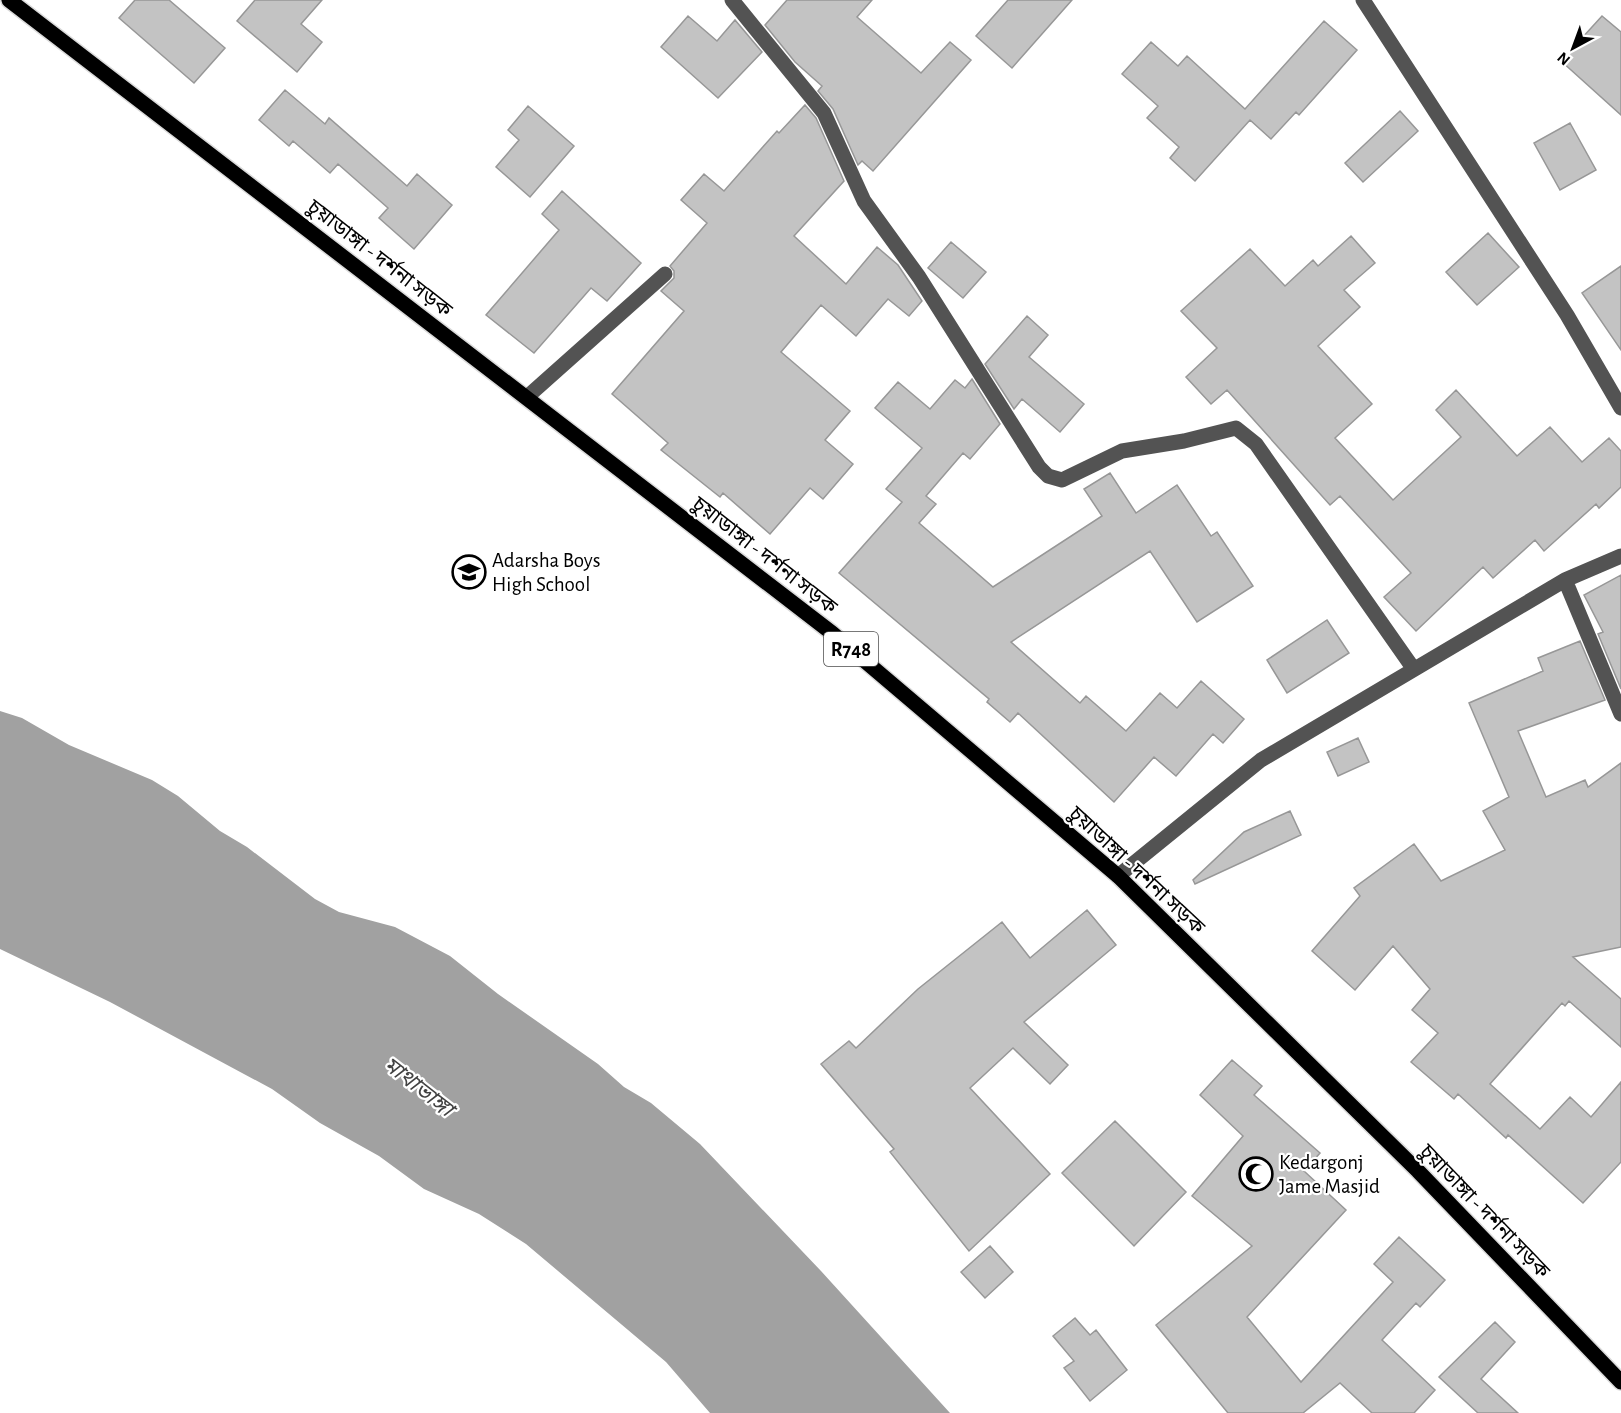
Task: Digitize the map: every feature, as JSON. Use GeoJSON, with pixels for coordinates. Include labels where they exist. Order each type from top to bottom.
{"type":"FeatureCollection","features":[{"type":"Feature","properties":{"kind":"main road","name":"চুয়াডাঙ্গা - দর্শনা সড়ক"},"geometry":{"type":"LineString","coordinates":[[9,0],[832,633],[1118,876],[1418,1171],[1621,1382]]}},
{"type":"Feature","properties":{"kind":"street"},"geometry":{"type":"LineString","coordinates":[[732,0],[824,113],[864,201],[919,278],[1039,467],[1048,476],[1062,480],[1122,451],[1184,441],[1236,428],[1241,430],[1256,444],[1413,668]]}},
{"type":"Feature","properties":{"kind":"street"},"geometry":{"type":"LineString","coordinates":[[1363,0],[1567,315],[1621,408]]}},
{"type":"Feature","properties":{"kind":"street"},"geometry":{"type":"LineString","coordinates":[[527,397],[665,274]]}},
{"type":"Feature","properties":{"kind":"street"},"geometry":{"type":"LineString","coordinates":[[1118,876],[1261,760],[1565,580],[1621,556]]}},
{"type":"Feature","properties":{"kind":"street"},"geometry":{"type":"LineString","coordinates":[[1565,580],[1621,714]]}},
{"type":"Feature","properties":{"kind":"water","name":"মাথাভাঙ্গা"},"geometry":{"type":"Polygon","coordinates":[[[0,711],[22,718],[69,745],[152,780],[178,796],[220,831],[247,847],[315,899],[339,912],[395,927],[450,956],[498,994],[598,1064],[624,1087],[651,1103],[700,1144],[821,1271],[950,1413],[710,1413],[666,1362],[526,1244],[479,1214],[424,1189],[379,1156],[320,1123],[272,1089],[110,1002],[0,949],[0,711]]]}},
{"type":"Feature","properties":{"kind":"building"},"geometry":{"type":"Polygon","coordinates":[[[135,0],[169,0],[225,48],[194,83],[119,18],[135,0]]]}},
{"type":"Feature","properties":{"kind":"building"},"geometry":{"type":"Polygon","coordinates":[[[255,0],[322,0],[301,24],[322,42],[297,72],[237,21],[255,0]]]}},
{"type":"Feature","properties":{"kind":"building"},"geometry":{"type":"Polygon","coordinates":[[[787,0],[872,0],[857,17],[921,73],[950,42],[971,60],[873,171],[862,161],[858,165],[833,109],[818,91],[822,86],[795,62],[765,25],[787,0]]]}},
{"type":"Feature","properties":{"kind":"building"},"geometry":{"type":"Polygon","coordinates":[[[1008,0],[1072,0],[1012,68],[976,36],[1008,0]]]}},
{"type":"Feature","properties":{"kind":"building"},"geometry":{"type":"Polygon","coordinates":[[[688,16],[717,41],[735,20],[762,52],[718,98],[661,47],[688,16]]]}},
{"type":"Feature","properties":{"kind":"building"},"geometry":{"type":"Polygon","coordinates":[[[1602,16],[1621,32],[1621,115],[1561,61],[1602,16]]]}},
{"type":"Feature","properties":{"kind":"building"},"geometry":{"type":"Polygon","coordinates":[[[1324,21],[1357,50],[1299,115],[1296,112],[1271,139],[1250,120],[1195,181],[1170,158],[1179,147],[1147,118],[1158,106],[1122,74],[1151,42],[1178,66],[1187,56],[1245,109],[1324,21]]]}},
{"type":"Feature","properties":{"kind":"building"},"geometry":{"type":"Polygon","coordinates":[[[285,90],[325,124],[329,118],[407,186],[417,174],[452,205],[414,249],[379,218],[388,208],[338,164],[330,173],[293,141],[289,146],[259,120],[285,90]]]}},
{"type":"Feature","properties":{"kind":"building"},"geometry":{"type":"Polygon","coordinates":[[[805,105],[816,118],[844,181],[794,236],[846,284],[877,247],[898,265],[922,301],[909,316],[888,299],[856,336],[821,305],[781,352],[850,411],[825,440],[853,464],[823,499],[810,488],[770,534],[723,493],[720,497],[661,450],[668,443],[612,394],[684,311],[661,291],[674,278],[674,271],[670,266],[707,223],[681,200],[704,174],[724,191],[777,131],[779,133],[805,105]]]}},
{"type":"Feature","properties":{"kind":"building"},"geometry":{"type":"Polygon","coordinates":[[[528,106],[574,146],[530,197],[496,167],[519,140],[508,130],[528,106]]]}},
{"type":"Feature","properties":{"kind":"building"},"geometry":{"type":"Polygon","coordinates":[[[1400,111],[1418,131],[1363,182],[1345,163],[1400,111]]]}},
{"type":"Feature","properties":{"kind":"building"},"geometry":{"type":"Polygon","coordinates":[[[1570,123],[1596,170],[1560,190],[1534,143],[1570,123]]]}},
{"type":"Feature","properties":{"kind":"building"},"geometry":{"type":"Polygon","coordinates":[[[562,191],[641,263],[607,301],[591,288],[534,353],[486,315],[559,230],[542,214],[562,191]]]}},
{"type":"Feature","properties":{"kind":"building"},"geometry":{"type":"Polygon","coordinates":[[[1488,233],[1519,267],[1477,305],[1446,272],[1488,233]]]}},
{"type":"Feature","properties":{"kind":"building"},"geometry":{"type":"Polygon","coordinates":[[[1351,236],[1375,263],[1344,290],[1360,307],[1318,346],[1372,404],[1335,438],[1393,500],[1461,437],[1436,410],[1456,390],[1517,456],[1550,427],[1582,462],[1609,438],[1621,451],[1621,487],[1599,508],[1596,504],[1544,551],[1535,540],[1493,578],[1483,567],[1416,631],[1384,597],[1411,573],[1340,496],[1330,505],[1227,390],[1211,404],[1186,377],[1217,348],[1181,311],[1250,249],[1285,286],[1313,260],[1318,266],[1351,236]]]}},
{"type":"Feature","properties":{"kind":"building"},"geometry":{"type":"Polygon","coordinates":[[[951,242],[986,272],[963,298],[928,268],[951,242]]]}},
{"type":"Feature","properties":{"kind":"building"},"geometry":{"type":"Polygon","coordinates":[[[1621,266],[1621,350],[1582,293],[1621,266]]]}},
{"type":"Feature","properties":{"kind":"building"},"geometry":{"type":"Polygon","coordinates":[[[1027,316],[1048,335],[1029,357],[1084,404],[1060,432],[1022,399],[1014,409],[985,364],[1027,316]]]}},
{"type":"Feature","properties":{"kind":"building"},"geometry":{"type":"Polygon","coordinates":[[[972,379],[1000,424],[970,459],[963,453],[926,496],[936,504],[919,523],[993,587],[1102,516],[1084,489],[1110,473],[1136,513],[1177,485],[1211,536],[1217,532],[1253,586],[1197,622],[1150,551],[1011,642],[1080,703],[1086,696],[1126,731],[1160,693],[1177,708],[1201,681],[1244,719],[1223,743],[1213,734],[1176,776],[1154,757],[1114,802],[1018,713],[1010,722],[987,702],[989,699],[839,573],[902,502],[886,489],[922,448],[875,408],[898,382],[930,409],[955,380],[965,388],[972,379]]]}},
{"type":"Feature","properties":{"kind":"building"},"geometry":{"type":"Polygon","coordinates":[[[1621,575],[1621,689],[1598,634],[1603,632],[1584,595],[1621,575]]]}},
{"type":"Feature","properties":{"kind":"building"},"geometry":{"type":"Polygon","coordinates":[[[1327,620],[1349,653],[1287,693],[1267,660],[1327,620]]]}},
{"type":"Feature","properties":{"kind":"building"},"geometry":{"type":"Polygon","coordinates":[[[1580,641],[1605,700],[1518,731],[1546,797],[1585,780],[1588,787],[1621,763],[1621,947],[1573,957],[1621,999],[1621,1047],[1569,1001],[1565,1006],[1562,1003],[1490,1084],[1540,1129],[1570,1097],[1591,1117],[1621,1082],[1621,1162],[1583,1203],[1508,1135],[1506,1138],[1458,1094],[1454,1099],[1411,1062],[1438,1033],[1412,1010],[1430,989],[1393,946],[1355,990],[1312,951],[1360,896],[1354,888],[1414,844],[1441,881],[1505,850],[1483,811],[1509,797],[1469,703],[1543,671],[1538,658],[1580,641]]]}},
{"type":"Feature","properties":{"kind":"building"},"geometry":{"type":"Polygon","coordinates":[[[1358,738],[1369,762],[1338,776],[1327,752],[1358,738]]]}},
{"type":"Feature","properties":{"kind":"building"},"geometry":{"type":"Polygon","coordinates":[[[1290,811],[1301,835],[1195,884],[1193,880],[1244,832],[1290,811]]]}},
{"type":"Feature","properties":{"kind":"building"},"geometry":{"type":"Polygon","coordinates":[[[1087,910],[1116,945],[1024,1022],[1068,1065],[1050,1084],[1013,1048],[970,1088],[1050,1174],[969,1251],[890,1152],[894,1149],[821,1064],[849,1041],[856,1048],[918,989],[1002,922],[1030,958],[1087,910]]]}},
{"type":"Feature","properties":{"kind":"building"},"geometry":{"type":"Polygon","coordinates":[[[1232,1060],[1262,1086],[1254,1095],[1320,1153],[1304,1171],[1346,1210],[1247,1317],[1301,1382],[1393,1282],[1374,1264],[1399,1237],[1445,1280],[1420,1307],[1416,1303],[1382,1340],[1435,1390],[1414,1413],[1372,1413],[1340,1383],[1303,1413],[1228,1413],[1156,1325],[1252,1246],[1192,1196],[1243,1136],[1200,1095],[1232,1060]]]}},
{"type":"Feature","properties":{"kind":"building"},"geometry":{"type":"Polygon","coordinates":[[[1115,1121],[1186,1192],[1134,1246],[1062,1173],[1115,1121]]]}},
{"type":"Feature","properties":{"kind":"building"},"geometry":{"type":"Polygon","coordinates":[[[990,1246],[1013,1272],[985,1298],[961,1272],[990,1246]]]}},
{"type":"Feature","properties":{"kind":"building"},"geometry":{"type":"Polygon","coordinates":[[[1075,1318],[1090,1335],[1096,1330],[1127,1370],[1090,1401],[1064,1368],[1074,1361],[1053,1336],[1075,1318]]]}},
{"type":"Feature","properties":{"kind":"building"},"geometry":{"type":"Polygon","coordinates":[[[1495,1322],[1515,1342],[1481,1379],[1518,1413],[1478,1413],[1439,1377],[1495,1322]]]}},
{"type":"Feature","properties":{"kind":"place","name":"Adarsha Boys High School"},"geometry":{"type":"Point","coordinates":[469,572]}},
{"type":"Feature","properties":{"kind":"place","name":"Kedargonj Jame Masjid"},"geometry":{"type":"Point","coordinates":[1256,1174]}}]}
